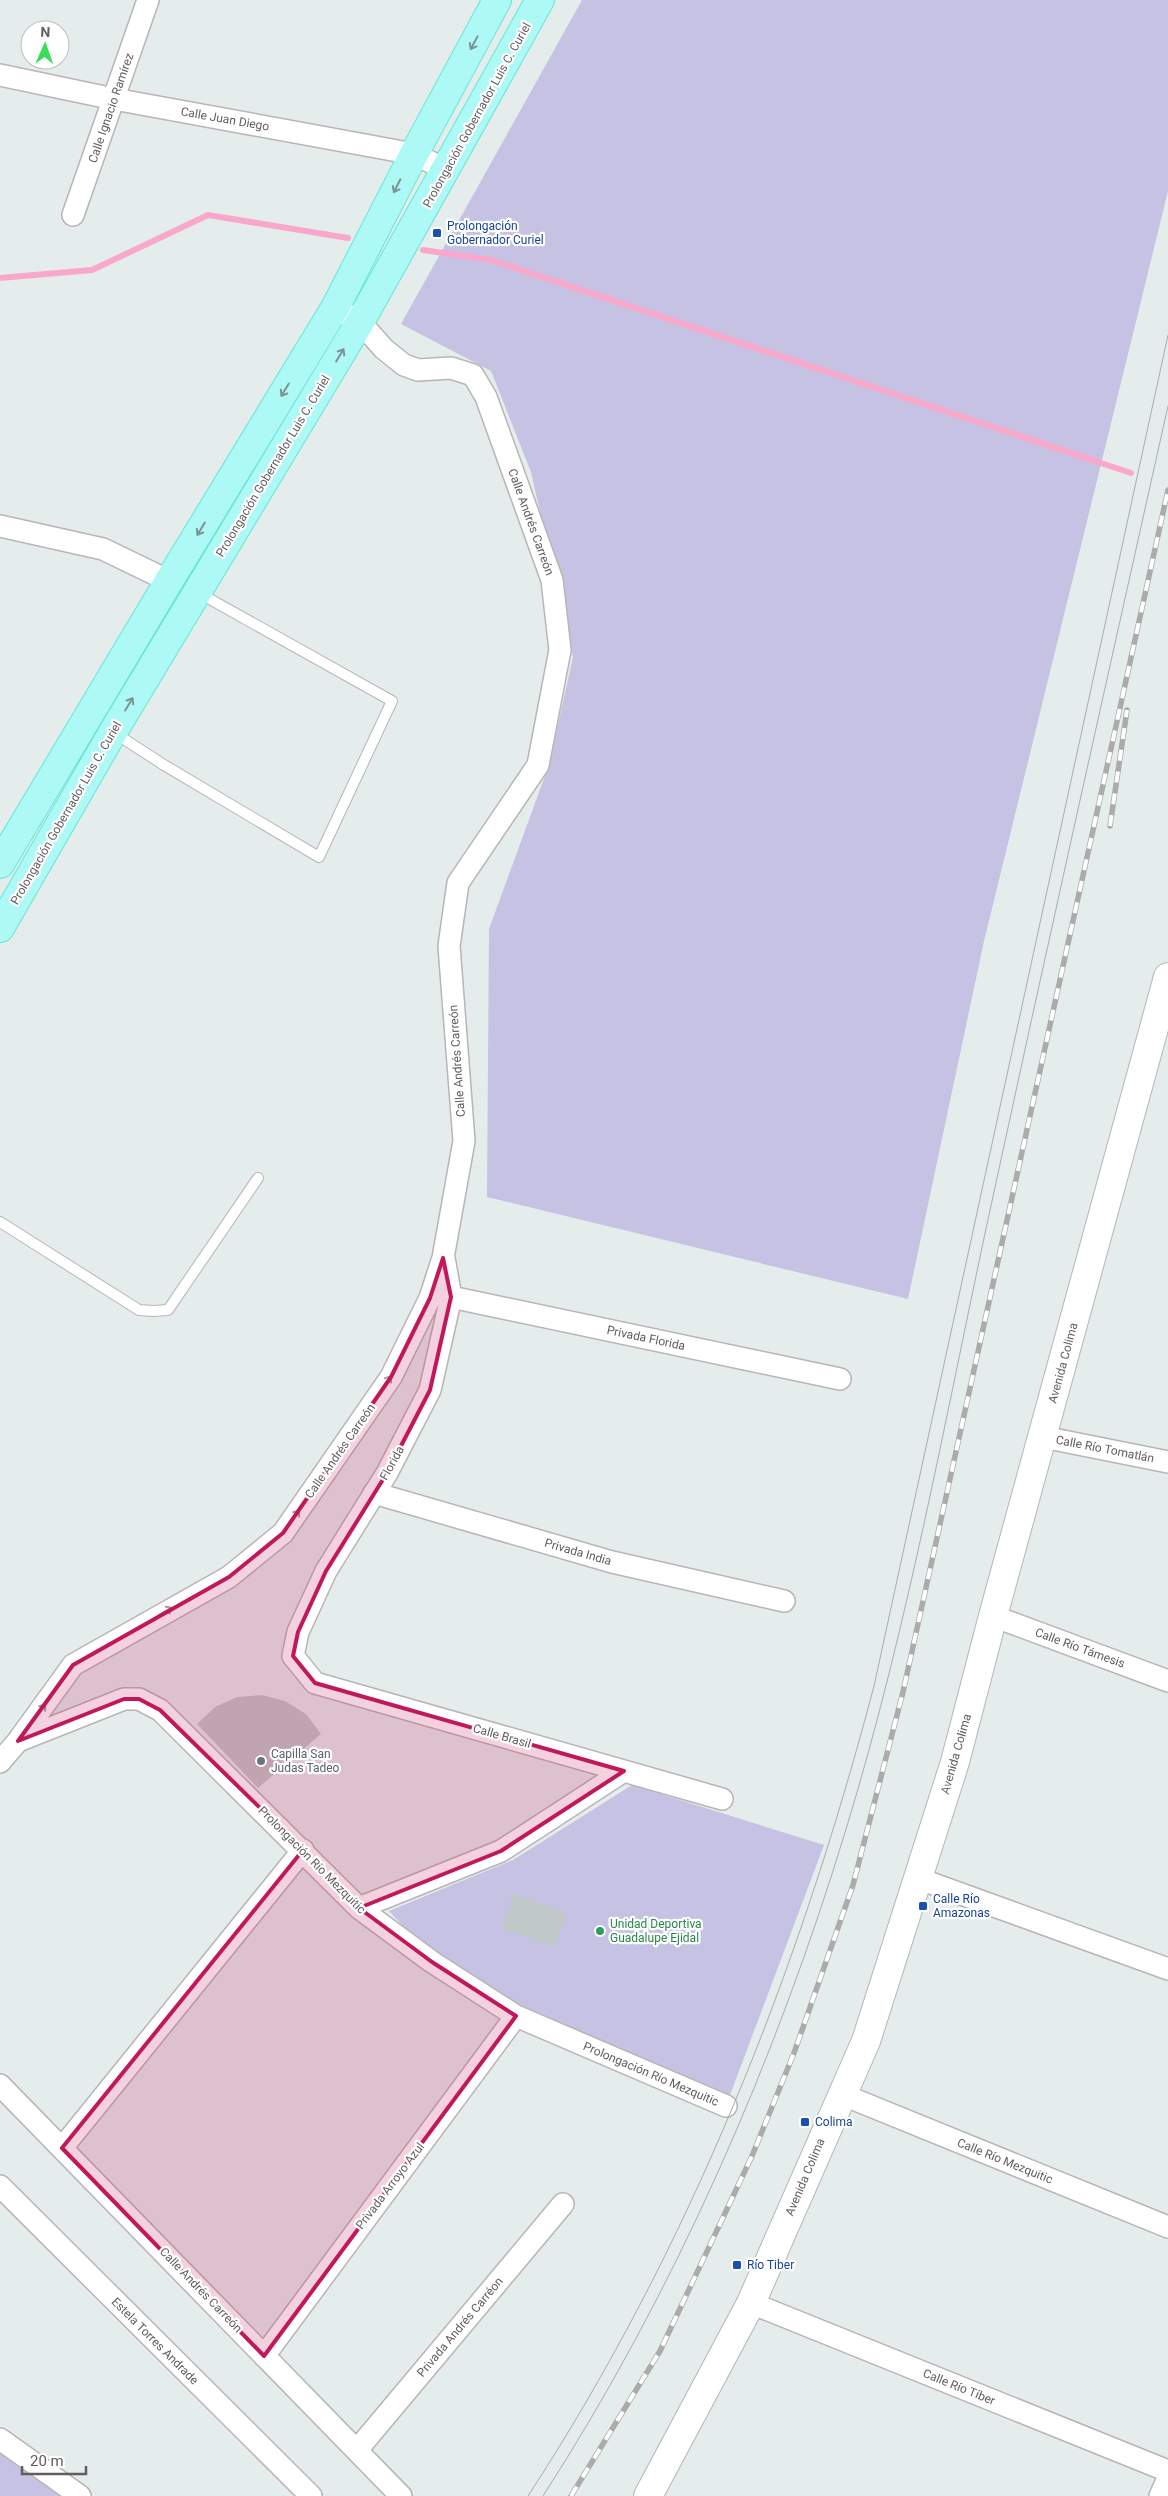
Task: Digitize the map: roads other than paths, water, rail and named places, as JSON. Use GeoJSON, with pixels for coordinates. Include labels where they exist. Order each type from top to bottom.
{"type":"FeatureCollection","features":[{"type":"Feature","properties":{"kind":"main road"},"geometry":{"type":"LineString","coordinates":[[0,864],[335,308],[414,154],[497,0]]}},
{"type":"Feature","properties":{"kind":"main road","name":"Prolongación Gobernador Luis C. Curiel"},"geometry":{"type":"LineString","coordinates":[[0,928],[112,732],[360,322],[447,170],[540,0]]}},
{"type":"Feature","properties":{"kind":"street","name":"Calle Ignacio Ramírez"},"geometry":{"type":"LineString","coordinates":[[73,215],[148,0]]}},
{"type":"Feature","properties":{"kind":"street","name":"Calle Juan Diego"},"geometry":{"type":"LineString","coordinates":[[0,75],[114,99],[414,154],[447,170]]}},
{"type":"Feature","properties":{"kind":"street","name":"Calle Andrés Carreón"},"geometry":{"type":"LineString","coordinates":[[0,1762],[18,1741],[73,1665],[229,1577],[283,1533],[390,1377],[430,1298],[444,1258],[464,1141],[449,946],[458,883],[538,764],[560,650],[552,580],[486,398],[473,375],[451,368],[418,370],[404,365],[384,349],[360,322],[335,308]]}},
{"type":"Feature","properties":{"kind":"street"},"geometry":{"type":"LineString","coordinates":[[0,526],[103,549],[169,581]]}},
{"type":"Feature","properties":{"kind":"street","name":"Avenida Colima"},"geometry":{"type":"LineString","coordinates":[[648,2496],[751,2303],[841,2094],[866,2041],[955,1762],[1043,1437],[1160,1038],[1168,977]]}},
{"type":"Feature","properties":{"kind":"street","name":"Florida"},"geometry":{"type":"LineString","coordinates":[[293,1656],[298,1632],[326,1571],[374,1493],[430,1390],[451,1297],[444,1258]]}},
{"type":"Feature","properties":{"kind":"street","name":"Privada Florida"},"geometry":{"type":"LineString","coordinates":[[451,1297],[840,1379]]}},
{"type":"Feature","properties":{"kind":"street","name":"Calle Río Tomatlán"},"geometry":{"type":"LineString","coordinates":[[1043,1437],[1168,1462]]}},
{"type":"Feature","properties":{"kind":"street","name":"Privada India"},"geometry":{"type":"LineString","coordinates":[[374,1493],[612,1562],[784,1600]]}},
{"type":"Feature","properties":{"kind":"street","name":"Calle Río Támesis"},"geometry":{"type":"LineString","coordinates":[[993,1616],[1168,1681]]}},
{"type":"Feature","properties":{"kind":"street","name":"Calle Brasil"},"geometry":{"type":"LineString","coordinates":[[293,1656],[315,1683],[722,1800]]}},
{"type":"Feature","properties":{"kind":"street","name":"Prolongación Río Mezquitic"},"geometry":{"type":"LineString","coordinates":[[18,1741],[124,1699],[139,1699],[160,1710],[303,1850],[359,1908],[432,1962],[516,2016],[726,2106]]}},
{"type":"Feature","properties":{"kind":"street"},"geometry":{"type":"LineString","coordinates":[[359,1908],[501,1851],[624,1771]]}},
{"type":"Feature","properties":{"kind":"street"},"geometry":{"type":"LineString","coordinates":[[62,2148],[303,1850]]}},
{"type":"Feature","properties":{"kind":"street"},"geometry":{"type":"LineString","coordinates":[[917,1878],[1168,1970]]}},
{"type":"Feature","properties":{"kind":"street","name":"Privada Arroyo Azul"},"geometry":{"type":"LineString","coordinates":[[264,2356],[516,2016]]}},
{"type":"Feature","properties":{"kind":"street","name":"Calle Andrés Carreón"},"geometry":{"type":"LineString","coordinates":[[0,2085],[401,2496]]}},
{"type":"Feature","properties":{"kind":"street","name":"Calle Río Mezquitic"},"geometry":{"type":"LineString","coordinates":[[841,2094],[1168,2228]]}},
{"type":"Feature","properties":{"kind":"street","name":"Estela Torres Andrade"},"geometry":{"type":"LineString","coordinates":[[0,2186],[311,2496]]}},
{"type":"Feature","properties":{"kind":"street","name":"Privada Andrés Carréon"},"geometry":{"type":"LineString","coordinates":[[357,2450],[563,2204]]}},
{"type":"Feature","properties":{"kind":"street","name":"Calle Río Tíber"},"geometry":{"type":"LineString","coordinates":[[751,2303],[1168,2471]]}},
{"type":"Feature","properties":{"kind":"street"},"geometry":{"type":"LineString","coordinates":[[0,2439],[80,2496]]}},
{"type":"Feature","properties":{"kind":"street"},"geometry":{"type":"LineString","coordinates":[[1160,2496],[1168,2478]]}},
{"type":"Feature","properties":{"kind":"lane"},"geometry":{"type":"LineString","coordinates":[[112,732],[164,765],[319,856],[392,701],[197,592]]}},
{"type":"Feature","properties":{"kind":"lane"},"geometry":{"type":"LineString","coordinates":[[0,1222],[139,1310],[153,1312],[168,1310],[258,1178]]}},
{"type":"Feature","properties":{"kind":"waterway"},"geometry":{"type":"LineString","coordinates":[[0,278],[92,270],[208,215],[348,238]]}},
{"type":"Feature","properties":{"kind":"waterway"},"geometry":{"type":"LineString","coordinates":[[423,250],[491,260],[1131,473]]}},
{"type":"Feature","properties":{"kind":"tram line"},"geometry":{"type":"LineString","coordinates":[[528,2496],[586,2402],[640,2305],[689,2206],[734,2105],[774,2002],[811,1898],[844,1792],[874,1686],[1168,335]]}},
{"type":"Feature","properties":{"kind":"tram line"},"geometry":{"type":"LineString","coordinates":[[543,2496],[591,2418],[637,2337],[679,2255],[718,2172],[755,2087],[788,2000],[819,1914],[847,1826],[888,1677],[923,1527],[1009,1122],[1168,406]]}},
{"type":"Feature","properties":{"kind":"railway"},"geometry":{"type":"LineString","coordinates":[[571,2496],[660,2351],[752,2156],[794,2053],[853,1885],[903,1692],[1168,490]]}},
{"type":"Feature","properties":{"kind":"railway"},"geometry":{"type":"LineString","coordinates":[[1110,826],[1127,710]]}},
{"type":"Feature","properties":{"kind":"place","name":"Prolongación Gobernador Curiel"},"geometry":{"type":"Point","coordinates":[437,233]}},
{"type":"Feature","properties":{"kind":"place","name":"Capilla San Judas Tadeo"},"geometry":{"type":"Point","coordinates":[261,1761]}},
{"type":"Feature","properties":{"kind":"place","name":"Calle Río Amazonas"},"geometry":{"type":"Point","coordinates":[923,1906]}},
{"type":"Feature","properties":{"kind":"place","name":"Unidad Deportiva Guadalupe Ejidal"},"geometry":{"type":"Point","coordinates":[600,1931]}},
{"type":"Feature","properties":{"kind":"place","name":"Colima"},"geometry":{"type":"Point","coordinates":[805,2122]}},
{"type":"Feature","properties":{"kind":"place","name":"Río Tiber"},"geometry":{"type":"Point","coordinates":[737,2265]}}]}
